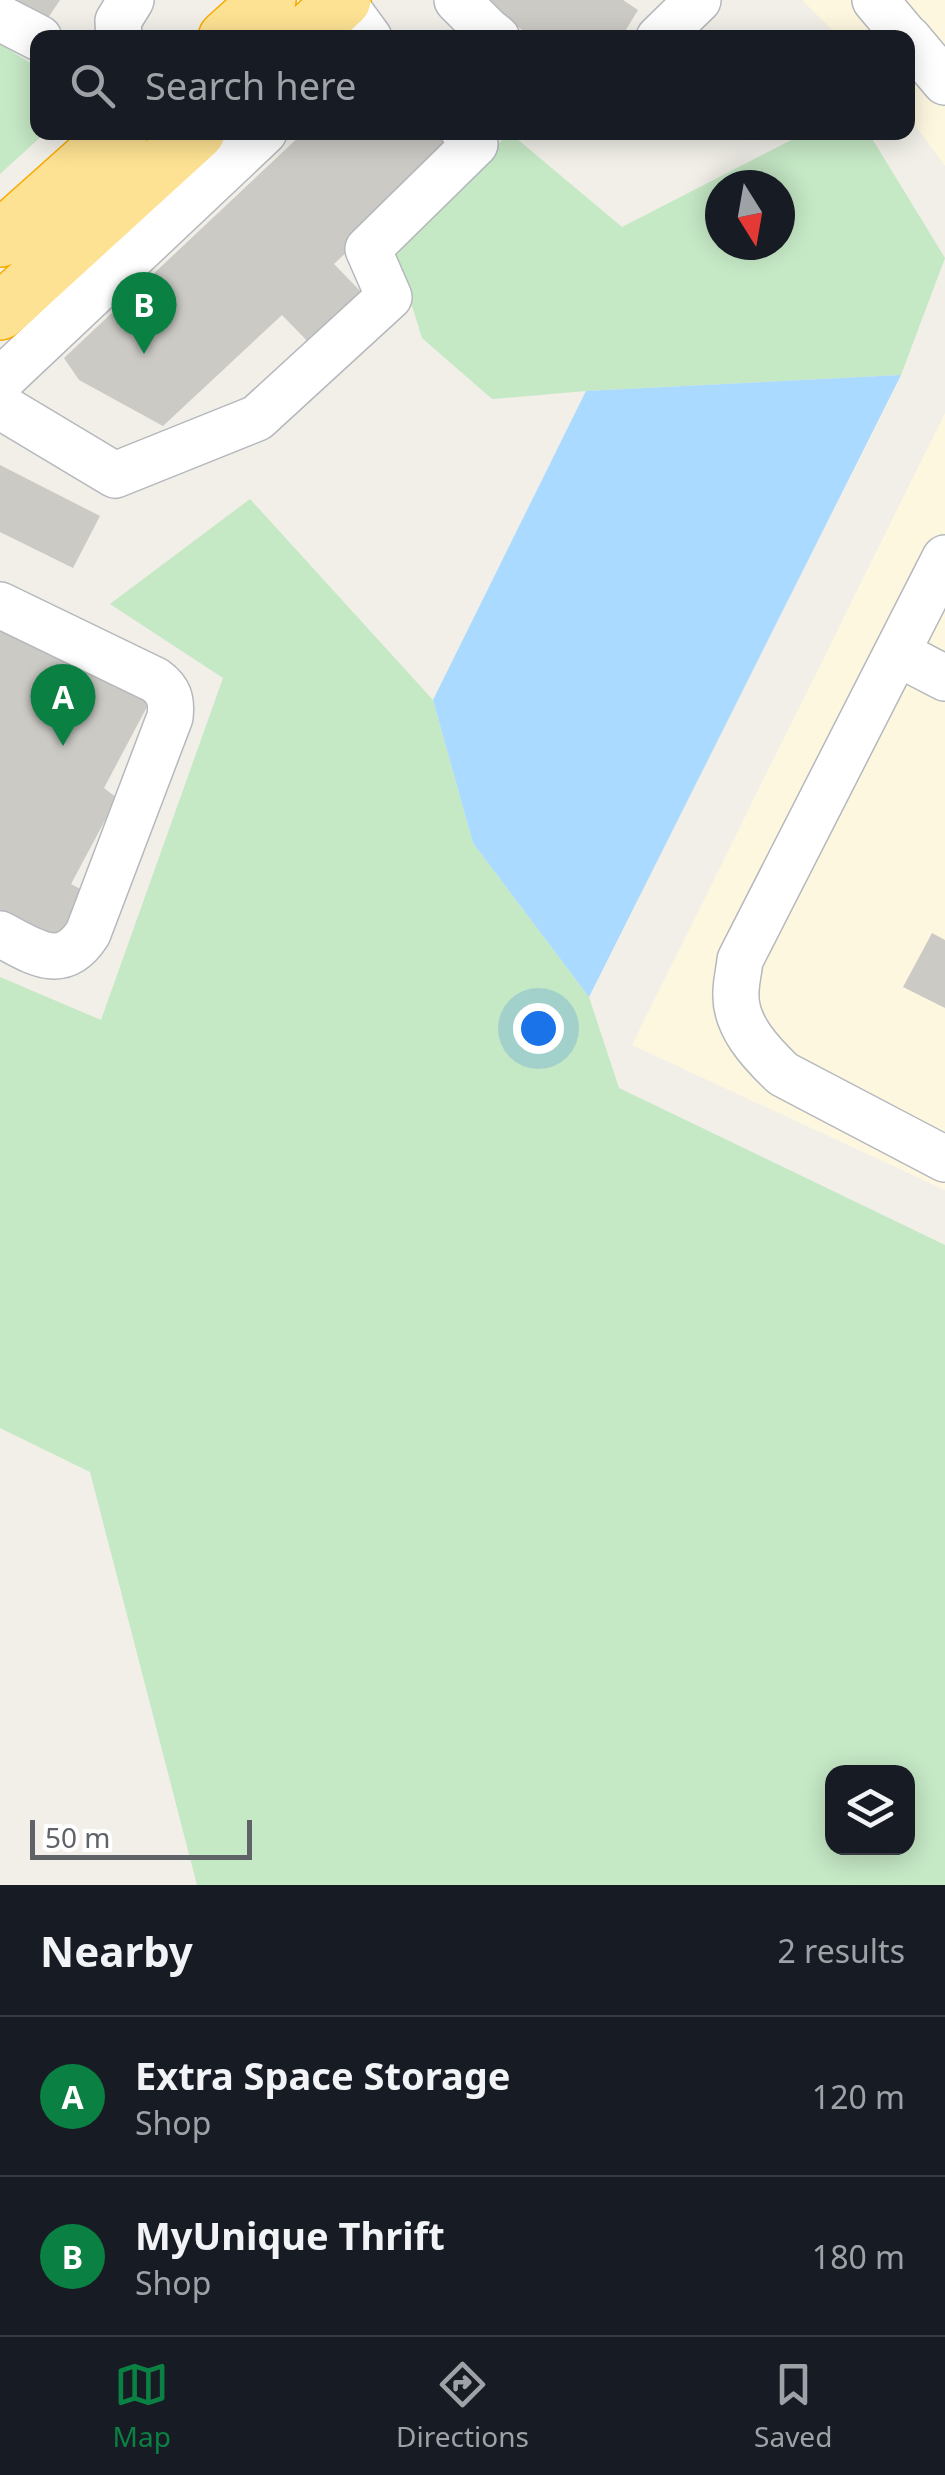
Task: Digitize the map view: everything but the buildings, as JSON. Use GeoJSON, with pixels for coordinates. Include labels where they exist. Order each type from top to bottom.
{"type":"FeatureCollection","features":[{"type":"Feature","properties":{"kind":"highway"},"geometry":{"type":"LineString","coordinates":[[235,30],[268,0]]}},
{"type":"Feature","properties":{"kind":"highway"},"geometry":{"type":"LineString","coordinates":[[330,30],[357,22]]}},
{"type":"Feature","properties":{"kind":"highway"},"geometry":{"type":"LineString","coordinates":[[0,240],[111,140]]}},
{"type":"Feature","properties":{"kind":"highway"},"geometry":{"type":"LineString","coordinates":[[0,312],[97,257],[191,140]]}},
{"type":"Feature","properties":{"kind":"lane"},"geometry":{"type":"LineString","coordinates":[[119,30],[118,21],[131,0]]}},
{"type":"Feature","properties":{"kind":"lane"},"geometry":{"type":"LineString","coordinates":[[457,0],[487,30]]}},
{"type":"Feature","properties":{"kind":"lane"},"geometry":{"type":"LineString","coordinates":[[667,30],[698,0]]}},
{"type":"Feature","properties":{"kind":"lane"},"geometry":{"type":"LineString","coordinates":[[875,0],[900,30]]}},
{"type":"Feature","properties":{"kind":"lane"},"geometry":{"type":"LineString","coordinates":[[0,18],[30,34]]}},
{"type":"Feature","properties":{"kind":"lane"},"geometry":{"type":"LineString","coordinates":[[915,47],[945,82]]}},
{"type":"Feature","properties":{"kind":"lane"},"geometry":{"type":"LineString","coordinates":[[0,381],[97,257],[253,140]]}},
{"type":"Feature","properties":{"kind":"lane"},"geometry":{"type":"LineString","coordinates":[[0,406],[115,475],[257,418],[389,296],[368,249],[475,144],[471,140]]}},
{"type":"Feature","properties":{"kind":"lane"},"geometry":{"type":"LineString","coordinates":[[945,558],[740,960],[735,997],[744,1028],[761,1054],[782,1074],[945,1159]]}},
{"type":"Feature","properties":{"kind":"lane"},"geometry":{"type":"LineString","coordinates":[[0,605],[155,680],[165,687],[172,706],[82,944],[63,956],[53,957],[0,934]]}},
{"type":"Feature","properties":{"kind":"lane"},"geometry":{"type":"LineString","coordinates":[[897,653],[945,678]]}},
{"type":"Feature","properties":{"kind":"shaded area"},"geometry":{"type":"Polygon","coordinates":[[[802,0],[945,0],[945,166],[915,125],[915,30],[832,30],[802,0]]]}},
{"type":"Feature","properties":{"kind":"shaded area"},"geometry":{"type":"Polygon","coordinates":[[[945,413],[945,1190],[632,1045],[945,413]]]}},
{"type":"Feature","properties":{"kind":"green space"},"geometry":{"type":"Polygon","coordinates":[[[0,44],[30,63],[30,140],[37,140],[0,174],[0,44]]]}},
{"type":"Feature","properties":{"kind":"green space"},"geometry":{"type":"Polygon","coordinates":[[[502,140],[518,140],[622,227],[705,184],[705,260],[795,260],[795,170],[733,170],[791,140],[873,140],[945,258],[901,375],[492,399],[422,338],[392,242],[502,140]]]}},
{"type":"Feature","properties":{"kind":"green space"},"geometry":{"type":"Polygon","coordinates":[[[250,499],[433,700],[473,843],[589,997],[619,1088],[945,1245],[945,1885],[197,1885],[90,1472],[0,1428],[0,977],[101,1020],[223,678],[110,604],[250,499]]]}},
{"type":"Feature","properties":{"kind":"water"},"geometry":{"type":"Polygon","coordinates":[[[901,375],[589,997],[473,843],[433,700],[586,391],[901,375]]]}},
{"type":"Feature","properties":{"kind":"place","name":"MyUnique Thrift"},"geometry":{"type":"Point","coordinates":[144,354]}},
{"type":"Feature","properties":{"kind":"place","name":"Extra Space Storage"},"geometry":{"type":"Point","coordinates":[63,746]}}]}
